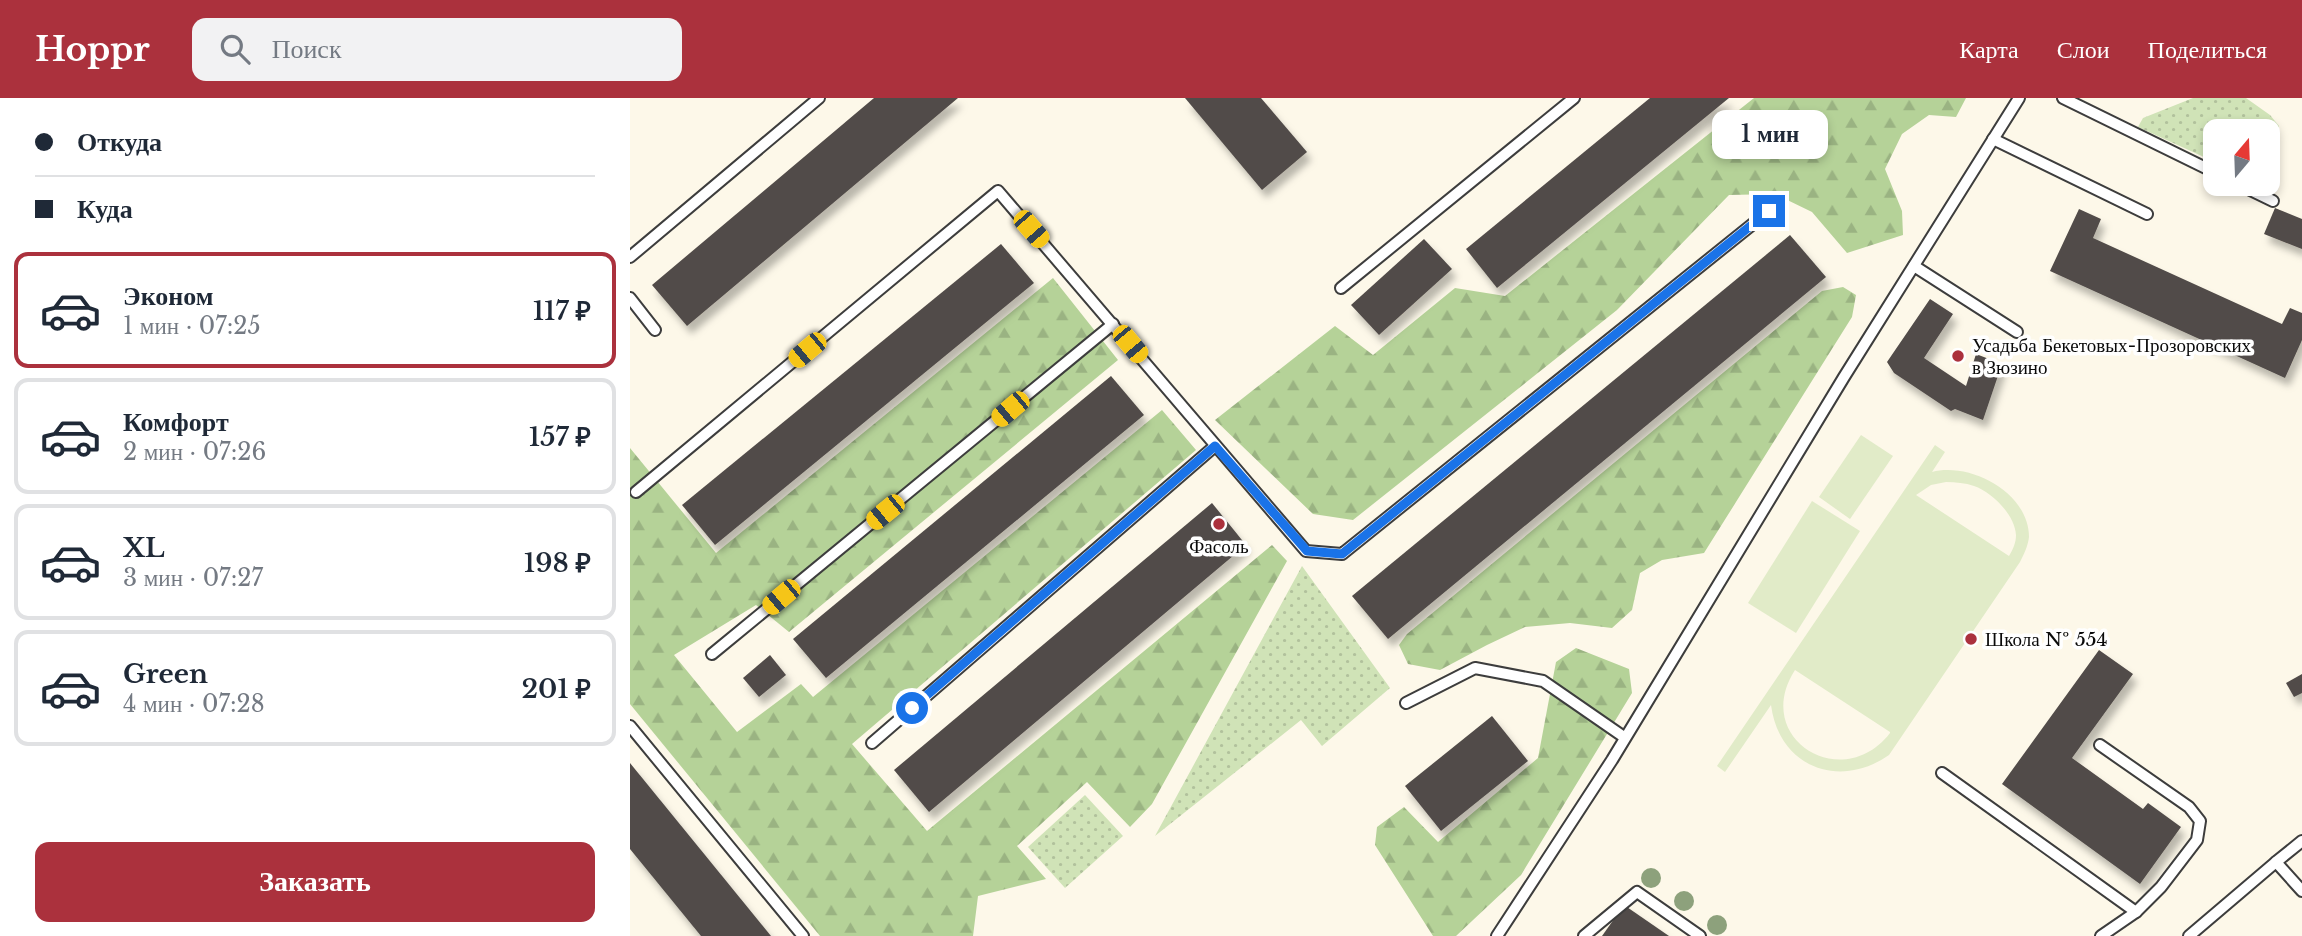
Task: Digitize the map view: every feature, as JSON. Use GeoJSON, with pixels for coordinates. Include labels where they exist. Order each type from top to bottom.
{"type":"FeatureCollection","features":[{"type":"Feature","properties":{"kind":"lane"},"geometry":{"type":"LineString","coordinates":[[630,257],[819,98]]}},
{"type":"Feature","properties":{"kind":"lane"},"geometry":{"type":"LineString","coordinates":[[1341,288],[1574,98]]}},
{"type":"Feature","properties":{"kind":"lane"},"geometry":{"type":"LineString","coordinates":[[1497,936],[1612,760],[2018,98]]}},
{"type":"Feature","properties":{"kind":"lane"},"geometry":{"type":"LineString","coordinates":[[2063,98],[2203,167]]}},
{"type":"Feature","properties":{"kind":"lane"},"geometry":{"type":"LineString","coordinates":[[1993,139],[2147,214]]}},
{"type":"Feature","properties":{"kind":"lane"},"geometry":{"type":"LineString","coordinates":[[636,492],[998,191],[1307,551],[1342,554],[1769,211]]}},
{"type":"Feature","properties":{"kind":"lane"},"geometry":{"type":"LineString","coordinates":[[2263,196],[2273,201]]}},
{"type":"Feature","properties":{"kind":"lane"},"geometry":{"type":"LineString","coordinates":[[1914,266],[2017,332]]}},
{"type":"Feature","properties":{"kind":"lane"},"geometry":{"type":"LineString","coordinates":[[630,298],[655,330]]}},
{"type":"Feature","properties":{"kind":"lane"},"geometry":{"type":"LineString","coordinates":[[712,654],[1113,324]]}},
{"type":"Feature","properties":{"kind":"lane"},"geometry":{"type":"LineString","coordinates":[[872,743],[1215,446]]}},
{"type":"Feature","properties":{"kind":"lane"},"geometry":{"type":"LineString","coordinates":[[1406,703],[1475,668],[1543,681],[1625,737]]}},
{"type":"Feature","properties":{"kind":"lane"},"geometry":{"type":"LineString","coordinates":[[630,726],[803,936]]}},
{"type":"Feature","properties":{"kind":"lane"},"geometry":{"type":"LineString","coordinates":[[2100,745],[2189,807],[2200,821],[2197,841],[2161,887],[2136,912],[2101,936]]}},
{"type":"Feature","properties":{"kind":"lane"},"geometry":{"type":"LineString","coordinates":[[1942,773],[2136,912]]}},
{"type":"Feature","properties":{"kind":"lane"},"geometry":{"type":"LineString","coordinates":[[2189,936],[2302,841]]}},
{"type":"Feature","properties":{"kind":"lane"},"geometry":{"type":"LineString","coordinates":[[2276,862],[2302,891]]}},
{"type":"Feature","properties":{"kind":"lane"},"geometry":{"type":"LineString","coordinates":[[1584,936],[1637,892],[1700,936]]}},
{"type":"Feature","properties":{"kind":"green space"},"geometry":{"type":"Polygon","coordinates":[[[1754,98],[1966,98],[1956,117],[1929,115],[1902,134],[1885,169],[1902,211],[1903,235],[1847,253],[1812,212],[1775,194],[1729,195],[1617,310],[1353,520],[1313,514],[1215,420],[1335,326],[1373,355],[1455,288],[1505,296],[1754,98]]]}},
{"type":"Feature","properties":{"kind":"green space"},"geometry":{"type":"Polygon","coordinates":[[[2193,98],[2246,98],[2273,119],[2203,119],[2203,157],[2138,127],[2143,118],[2193,98]]]}},
{"type":"Feature","properties":{"kind":"green space"},"geometry":{"type":"Polygon","coordinates":[[[1053,278],[1118,360],[789,632],[756,605],[674,655],[737,732],[801,684],[813,697],[1162,410],[1196,450],[852,744],[927,831],[1272,545],[1287,561],[1152,804],[1130,827],[1087,782],[1017,846],[1046,879],[978,896],[973,936],[820,936],[630,704],[630,448],[716,553],[1053,278]]]}},
{"type":"Feature","properties":{"kind":"green space"},"geometry":{"type":"Polygon","coordinates":[[[1843,287],[1856,295],[1852,317],[1704,553],[1662,560],[1640,573],[1632,610],[1612,628],[1570,623],[1525,627],[1440,670],[1408,664],[1399,645],[1407,634],[1822,291],[1843,287]]]}},
{"type":"Feature","properties":{"kind":"green space"},"geometry":{"type":"Polygon","coordinates":[[[1861,435],[1893,456],[1850,519],[1819,497],[1861,435]]]}},
{"type":"Feature","properties":{"kind":"green space"},"geometry":{"type":"Polygon","coordinates":[[[1935,445],[1945,452],[1932,472],[1964,472],[1995,484],[2009,494],[2026,521],[2029,537],[2023,556],[1889,755],[1851,771],[1832,771],[1814,766],[1799,757],[1786,744],[1776,726],[1771,705],[1725,772],[1717,766],[1935,445]],[[1946,482],[1931,485],[1916,495],[2009,556],[2016,535],[2007,512],[1981,489],[1946,482]],[[1795,670],[1784,695],[1785,717],[1793,736],[1808,750],[1827,758],[1849,759],[1870,751],[1890,733],[1890,732],[1795,670]]]}},
{"type":"Feature","properties":{"kind":"green space"},"geometry":{"type":"Polygon","coordinates":[[[1812,501],[1860,531],[1796,633],[1748,603],[1812,501]]]}},
{"type":"Feature","properties":{"kind":"green space"},"geometry":{"type":"Polygon","coordinates":[[[1302,566],[1390,688],[1322,746],[1301,720],[1155,836],[1302,566]]]}},
{"type":"Feature","properties":{"kind":"green space"},"geometry":{"type":"Polygon","coordinates":[[[1576,648],[1629,669],[1632,693],[1521,875],[1456,936],[1433,936],[1375,845],[1377,827],[1404,807],[1438,842],[1538,758],[1556,662],[1576,648]]]}},
{"type":"Feature","properties":{"kind":"green space"},"geometry":{"type":"Polygon","coordinates":[[[1085,795],[1123,836],[1065,888],[1028,847],[1085,795]]]}},
{"type":"Feature","properties":{"kind":"building"},"geometry":{"type":"Polygon","coordinates":[[[874,98],[958,98],[687,326],[652,285],[874,98]]]}},
{"type":"Feature","properties":{"kind":"building"},"geometry":{"type":"Polygon","coordinates":[[[1185,98],[1261,98],[1307,152],[1262,190],[1185,98]]]}},
{"type":"Feature","properties":{"kind":"building"},"geometry":{"type":"Polygon","coordinates":[[[1650,98],[1729,98],[1497,288],[1466,249],[1650,98]]]}},
{"type":"Feature","properties":{"kind":"building"},"geometry":{"type":"Polygon","coordinates":[[[2275,208],[2302,219],[2302,249],[2264,234],[2275,208]]]}},
{"type":"Feature","properties":{"kind":"building"},"geometry":{"type":"Polygon","coordinates":[[[2079,209],[2101,219],[2093,238],[2282,324],[2290,308],[2302,313],[2302,340],[2285,378],[2050,271],[2079,209]]]}},
{"type":"Feature","properties":{"kind":"building"},"geometry":{"type":"Polygon","coordinates":[[[1790,235],[1826,277],[1388,639],[1352,596],[1790,235]]]}},
{"type":"Feature","properties":{"kind":"building"},"geometry":{"type":"Polygon","coordinates":[[[1424,239],[1452,269],[1379,335],[1351,305],[1424,239]]]}},
{"type":"Feature","properties":{"kind":"building"},"geometry":{"type":"Polygon","coordinates":[[[1001,244],[1034,283],[715,545],[682,505],[1001,244]]]}},
{"type":"Feature","properties":{"kind":"building"},"geometry":{"type":"Polygon","coordinates":[[[1930,299],[1953,314],[1924,358],[1966,386],[1976,354],[2002,364],[1983,420],[1955,409],[1951,411],[1894,373],[1887,362],[1930,299]]]}},
{"type":"Feature","properties":{"kind":"building"},"geometry":{"type":"Polygon","coordinates":[[[1111,376],[1144,415],[826,678],[793,639],[1111,376]]]}},
{"type":"Feature","properties":{"kind":"building"},"geometry":{"type":"Polygon","coordinates":[[[1212,503],[1246,545],[929,812],[894,770],[1212,503]]]}},
{"type":"Feature","properties":{"kind":"building"},"geometry":{"type":"Polygon","coordinates":[[[2099,650],[2133,674],[2072,758],[2143,809],[2148,803],[2181,827],[2140,884],[2002,784],[2099,650]]]}},
{"type":"Feature","properties":{"kind":"building"},"geometry":{"type":"Polygon","coordinates":[[[770,655],[786,675],[759,697],[743,678],[770,655]]]}},
{"type":"Feature","properties":{"kind":"building"},"geometry":{"type":"Polygon","coordinates":[[[2302,674],[2302,693],[2294,697],[2286,683],[2302,674]]]}},
{"type":"Feature","properties":{"kind":"building"},"geometry":{"type":"Polygon","coordinates":[[[1492,716],[1528,761],[1441,831],[1405,786],[1492,716]]]}},
{"type":"Feature","properties":{"kind":"building"},"geometry":{"type":"Polygon","coordinates":[[[630,763],[771,936],[701,936],[630,849],[630,763]]]}},
{"type":"Feature","properties":{"kind":"building"},"geometry":{"type":"Polygon","coordinates":[[[1624,905],[1669,936],[1602,936],[1624,905]]]}},
{"type":"Feature","properties":{"kind":"place","name":"Усадьба Бекетовых-Прозоровских в Зюзино"},"geometry":{"type":"Point","coordinates":[1958,356]}},
{"type":"Feature","properties":{"kind":"place","name":"Фасоль"},"geometry":{"type":"Point","coordinates":[1219,524]}},
{"type":"Feature","properties":{"kind":"place","name":"Школа № 554"},"geometry":{"type":"Point","coordinates":[1971,639]}},
{"type":"Feature","properties":{"kind":"route"},"geometry":{"type":"LineString","coordinates":[[912,708],[1215,446],[1307,551],[1342,554],[1769,211]]}}]}
